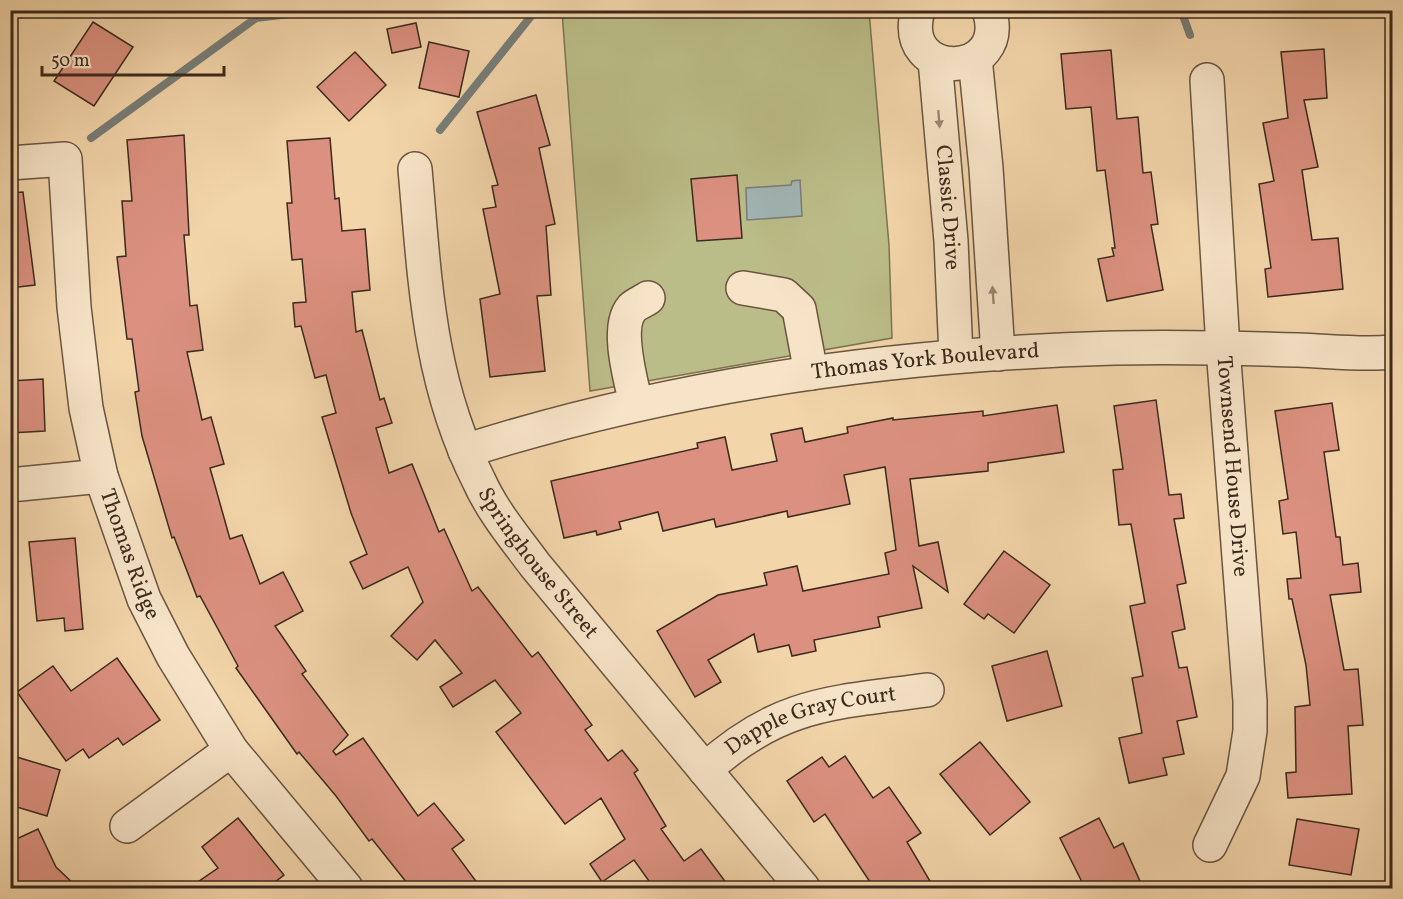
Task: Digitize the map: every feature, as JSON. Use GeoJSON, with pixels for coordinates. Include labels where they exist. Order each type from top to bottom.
{"type":"FeatureCollection","features":[{"type":"Feature","properties":{"kind":"street"},"geometry":{"type":"LineString","coordinates":[[918,10],[915,34],[919,44],[935,60],[955,65],[975,58],[990,42],[993,31],[989,10]]}},
{"type":"Feature","properties":{"kind":"street","name":"Classic Drive"},"geometry":{"type":"LineString","coordinates":[[975,58],[986,168],[998,354]]}},
{"type":"Feature","properties":{"kind":"street","name":"Classic Drive"},"geometry":{"type":"LineString","coordinates":[[935,60],[951,241],[956,356]]}},
{"type":"Feature","properties":{"kind":"street","name":"Townsend House Drive"},"geometry":{"type":"LineString","coordinates":[[1208,80],[1223,348],[1250,730],[1243,777],[1210,845]]}},
{"type":"Feature","properties":{"kind":"street","name":"Thomas Ridge"},"geometry":{"type":"LineString","coordinates":[[10,163],[65,159],[74,307],[86,408],[101,476],[144,599],[173,656],[231,750],[346,888]]}},
{"type":"Feature","properties":{"kind":"street"},"geometry":{"type":"LineString","coordinates":[[944,173],[986,168]]}},
{"type":"Feature","properties":{"kind":"street","name":"Springhouse Street"},"geometry":{"type":"LineString","coordinates":[[415,169],[432,344],[444,393],[479,482],[505,525],[804,888]]}},
{"type":"Feature","properties":{"kind":"street"},"geometry":{"type":"LineString","coordinates":[[743,288],[784,294],[799,309],[811,373]]}},
{"type":"Feature","properties":{"kind":"street"},"geometry":{"type":"LineString","coordinates":[[636,404],[626,354],[624,326],[632,308],[648,298]]}},
{"type":"Feature","properties":{"kind":"street","name":"Thomas York Boulevard"},"geometry":{"type":"LineString","coordinates":[[465,451],[555,423],[636,404],[811,373],[956,356],[1116,348],[1392,352]]}},
{"type":"Feature","properties":{"kind":"street"},"geometry":{"type":"LineString","coordinates":[[10,486],[101,476]]}},
{"type":"Feature","properties":{"kind":"street","name":"Dapple Gray Court"},"geometry":{"type":"LineString","coordinates":[[705,770],[750,733],[792,713],[837,702],[927,690]]}},
{"type":"Feature","properties":{"kind":"street"},"geometry":{"type":"LineString","coordinates":[[127,826],[231,750]]}},
{"type":"Feature","properties":{"kind":"green space"},"geometry":{"type":"Polygon","coordinates":[[[562,11],[869,11],[889,245],[892,338],[590,391],[562,11]]]}},
{"type":"Feature","properties":{"kind":"shaded area"},"geometry":{"type":"Polygon","coordinates":[[[800,180],[802,216],[747,220],[746,188],[791,185],[792,181],[800,180]]]}},
{"type":"Feature","properties":{"kind":"building"},"geometry":{"type":"Polygon","coordinates":[[[93,22],[133,47],[94,106],[54,81],[93,22]]]}},
{"type":"Feature","properties":{"kind":"building"},"geometry":{"type":"Polygon","coordinates":[[[416,23],[421,47],[392,53],[387,29],[416,23]]]}},
{"type":"Feature","properties":{"kind":"building"},"geometry":{"type":"Polygon","coordinates":[[[429,42],[469,51],[459,97],[419,88],[429,42]]]}},
{"type":"Feature","properties":{"kind":"building"},"geometry":{"type":"Polygon","coordinates":[[[1324,49],[1327,98],[1304,100],[1318,167],[1302,170],[1312,240],[1338,238],[1343,289],[1268,297],[1265,269],[1271,268],[1259,184],[1274,181],[1263,123],[1288,118],[1281,52],[1324,49]]]}},
{"type":"Feature","properties":{"kind":"building"},"geometry":{"type":"Polygon","coordinates":[[[1111,50],[1117,119],[1138,117],[1143,173],[1151,172],[1158,224],[1151,225],[1163,290],[1107,301],[1098,259],[1114,256],[1112,248],[1115,248],[1105,170],[1097,171],[1091,107],[1066,109],[1061,54],[1111,50]]]}},
{"type":"Feature","properties":{"kind":"building"},"geometry":{"type":"Polygon","coordinates":[[[355,52],[386,85],[349,121],[317,87],[355,52]]]}},
{"type":"Feature","properties":{"kind":"building"},"geometry":{"type":"Polygon","coordinates":[[[536,95],[550,145],[539,148],[555,224],[546,226],[551,295],[537,296],[545,371],[490,377],[480,299],[500,294],[483,209],[496,207],[492,186],[498,185],[477,112],[536,95]]]}},
{"type":"Feature","properties":{"kind":"building"},"geometry":{"type":"Polygon","coordinates":[[[184,135],[189,235],[184,235],[190,306],[197,305],[203,350],[187,352],[202,420],[211,417],[224,464],[210,468],[230,539],[242,535],[260,584],[283,572],[303,611],[275,626],[306,671],[302,674],[348,735],[333,751],[336,755],[363,738],[418,816],[434,803],[464,840],[452,849],[481,888],[411,888],[372,839],[369,841],[336,796],[299,752],[297,754],[236,668],[238,666],[200,596],[197,597],[174,537],[172,538],[142,436],[135,392],[139,391],[132,339],[127,339],[117,257],[126,256],[122,201],[132,201],[127,140],[184,135]]]}},
{"type":"Feature","properties":{"kind":"building"},"geometry":{"type":"Polygon","coordinates":[[[330,138],[335,199],[339,198],[342,231],[365,229],[370,290],[352,292],[356,332],[362,330],[380,400],[384,398],[392,423],[376,428],[389,473],[412,464],[439,532],[444,529],[472,591],[478,587],[532,657],[538,652],[592,725],[585,730],[608,761],[622,750],[638,770],[634,773],[666,826],[661,829],[684,861],[701,849],[730,888],[654,888],[634,860],[602,882],[590,864],[625,839],[601,798],[565,824],[496,732],[521,713],[495,680],[453,707],[440,687],[462,673],[435,640],[417,660],[391,636],[423,602],[408,567],[363,589],[350,562],[367,554],[351,513],[322,417],[336,413],[326,375],[315,378],[301,326],[295,327],[293,303],[306,302],[302,259],[292,260],[287,203],[292,203],[287,141],[330,138]]]}},
{"type":"Feature","properties":{"kind":"building"},"geometry":{"type":"Polygon","coordinates":[[[737,175],[742,238],[697,241],[691,179],[737,175]]]}},
{"type":"Feature","properties":{"kind":"building"},"geometry":{"type":"Polygon","coordinates":[[[23,192],[35,285],[10,288],[10,193],[23,192]]]}},
{"type":"Feature","properties":{"kind":"building"},"geometry":{"type":"Polygon","coordinates":[[[43,379],[45,431],[10,433],[10,381],[43,379]]]}},
{"type":"Feature","properties":{"kind":"building"},"geometry":{"type":"Polygon","coordinates":[[[1156,400],[1169,495],[1181,494],[1184,518],[1174,519],[1186,583],[1177,585],[1185,629],[1172,632],[1179,668],[1187,667],[1197,717],[1177,721],[1184,754],[1163,758],[1167,775],[1129,783],[1119,738],[1142,733],[1132,678],[1143,676],[1130,606],[1145,603],[1131,524],[1119,525],[1113,470],[1123,469],[1114,406],[1156,400]]]}},
{"type":"Feature","properties":{"kind":"building"},"geometry":{"type":"Polygon","coordinates":[[[1332,403],[1339,450],[1324,452],[1336,537],[1340,537],[1343,565],[1358,563],[1361,592],[1330,595],[1344,670],[1358,669],[1363,725],[1348,726],[1352,794],[1288,798],[1286,773],[1296,772],[1295,707],[1310,705],[1306,665],[1292,599],[1289,599],[1287,579],[1301,578],[1296,532],[1283,534],[1279,501],[1288,499],[1275,411],[1332,403]]]}},
{"type":"Feature","properties":{"kind":"building"},"geometry":{"type":"Polygon","coordinates":[[[1057,405],[1064,452],[988,463],[988,471],[910,479],[919,546],[938,542],[948,592],[913,566],[922,608],[878,617],[880,627],[814,640],[816,651],[792,656],[789,645],[758,652],[754,634],[708,660],[721,682],[695,697],[657,631],[718,595],[767,585],[764,573],[797,566],[803,591],[889,574],[885,553],[896,550],[885,467],[844,475],[850,504],[788,517],[787,511],[716,527],[714,519],[663,531],[658,512],[619,522],[621,529],[597,535],[596,531],[564,538],[551,481],[698,448],[697,443],[725,437],[732,470],[777,461],[771,434],[802,428],[805,442],[848,433],[847,427],[893,418],[893,420],[983,411],[983,416],[1057,405]]]}},
{"type":"Feature","properties":{"kind":"building"},"geometry":{"type":"Polygon","coordinates":[[[75,538],[83,629],[65,631],[64,618],[37,621],[29,542],[75,538]]]}},
{"type":"Feature","properties":{"kind":"building"},"geometry":{"type":"Polygon","coordinates":[[[1004,551],[1050,585],[1014,633],[988,614],[984,619],[964,604],[1004,551]]]}},
{"type":"Feature","properties":{"kind":"building"},"geometry":{"type":"Polygon","coordinates":[[[1047,651],[1062,706],[1007,721],[992,666],[1047,651]]]}},
{"type":"Feature","properties":{"kind":"building"},"geometry":{"type":"Polygon","coordinates":[[[117,658],[160,720],[123,745],[118,738],[89,758],[83,749],[66,761],[17,692],[53,666],[71,691],[117,658]]]}},
{"type":"Feature","properties":{"kind":"building"},"geometry":{"type":"Polygon","coordinates":[[[980,742],[1030,802],[990,835],[940,774],[980,742]]]}},
{"type":"Feature","properties":{"kind":"building"},"geometry":{"type":"Polygon","coordinates":[[[10,755],[60,770],[47,816],[10,805],[10,755]]]}},
{"type":"Feature","properties":{"kind":"building"},"geometry":{"type":"Polygon","coordinates":[[[845,756],[873,798],[889,787],[921,833],[907,842],[934,888],[874,888],[825,814],[814,822],[787,781],[822,757],[829,767],[845,756]]]}},
{"type":"Feature","properties":{"kind":"building"},"geometry":{"type":"Polygon","coordinates":[[[238,818],[284,875],[267,888],[189,888],[218,868],[202,847],[238,818]]]}},
{"type":"Feature","properties":{"kind":"building"},"geometry":{"type":"Polygon","coordinates":[[[1099,818],[1114,848],[1123,843],[1143,888],[1085,888],[1060,838],[1099,818]]]}},
{"type":"Feature","properties":{"kind":"building"},"geometry":{"type":"Polygon","coordinates":[[[1297,819],[1359,829],[1351,875],[1289,865],[1297,819]]]}},
{"type":"Feature","properties":{"kind":"building"},"geometry":{"type":"Polygon","coordinates":[[[38,829],[56,867],[78,888],[10,888],[10,842],[38,829]]]}},
{"type":"Feature","properties":{"kind":"waterway"},"geometry":{"type":"LineString","coordinates":[[91,138],[256,18],[323,10]]}},
{"type":"Feature","properties":{"kind":"waterway"},"geometry":{"type":"LineString","coordinates":[[440,130],[536,10]]}},
{"type":"Feature","properties":{"kind":"waterway"},"geometry":{"type":"LineString","coordinates":[[1181,10],[1190,35]]}}]}
